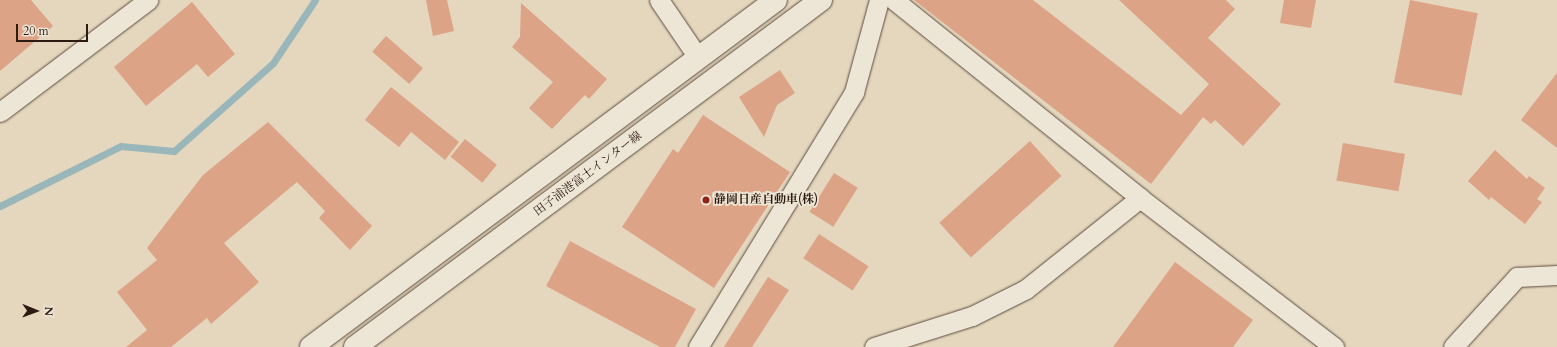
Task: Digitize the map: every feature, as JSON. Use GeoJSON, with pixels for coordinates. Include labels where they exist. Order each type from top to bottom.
{"type":"FeatureCollection","features":[{"type":"Feature","properties":{"kind":"main road"},"geometry":{"type":"LineString","coordinates":[[311,347],[697,56],[776,0]]}},
{"type":"Feature","properties":{"kind":"main road","name":"田子浦港富士インター線"},"geometry":{"type":"LineString","coordinates":[[355,347],[821,0]]}},
{"type":"Feature","properties":{"kind":"street"},"geometry":{"type":"LineString","coordinates":[[0,112],[148,0]]}},
{"type":"Feature","properties":{"kind":"street"},"geometry":{"type":"LineString","coordinates":[[659,0],[697,56]]}},
{"type":"Feature","properties":{"kind":"street"},"geometry":{"type":"LineString","coordinates":[[698,347],[854,92],[879,0]]}},
{"type":"Feature","properties":{"kind":"street"},"geometry":{"type":"LineString","coordinates":[[894,0],[1140,198],[1334,347]]}},
{"type":"Feature","properties":{"kind":"street"},"geometry":{"type":"LineString","coordinates":[[874,347],[972,316],[1026,289],[1140,198]]}},
{"type":"Feature","properties":{"kind":"street"},"geometry":{"type":"LineString","coordinates":[[1453,347],[1517,277],[1557,275]]}},
{"type":"Feature","properties":{"kind":"building"},"geometry":{"type":"Polygon","coordinates":[[[0,0],[31,0],[53,26],[0,71],[0,0]]]}},
{"type":"Feature","properties":{"kind":"building"},"geometry":{"type":"Polygon","coordinates":[[[426,0],[447,0],[454,31],[433,36],[426,0]]]}},
{"type":"Feature","properties":{"kind":"building"},"geometry":{"type":"Polygon","coordinates":[[[914,0],[1033,0],[1181,115],[1209,84],[1119,0],[1226,0],[1235,9],[1208,38],[1281,104],[1243,146],[1215,120],[1211,124],[1203,117],[1151,184],[914,0]]]}},
{"type":"Feature","properties":{"kind":"building"},"geometry":{"type":"Polygon","coordinates":[[[1284,0],[1316,0],[1311,28],[1280,23],[1284,0]]]}},
{"type":"Feature","properties":{"kind":"building"},"geometry":{"type":"Polygon","coordinates":[[[1410,0],[1478,13],[1462,96],[1394,82],[1410,0]]]}},
{"type":"Feature","properties":{"kind":"building"},"geometry":{"type":"Polygon","coordinates":[[[192,2],[235,54],[208,77],[197,64],[146,106],[114,67],[192,2]]]}},
{"type":"Feature","properties":{"kind":"building"},"geometry":{"type":"Polygon","coordinates":[[[521,3],[607,79],[589,99],[585,95],[552,129],[529,108],[553,82],[512,47],[520,37],[521,3]]]}},
{"type":"Feature","properties":{"kind":"building"},"geometry":{"type":"Polygon","coordinates":[[[386,36],[423,68],[409,84],[372,52],[386,36]]]}},
{"type":"Feature","properties":{"kind":"building"},"geometry":{"type":"Polygon","coordinates":[[[780,70],[795,93],[777,105],[764,137],[739,97],[780,70]]]}},
{"type":"Feature","properties":{"kind":"building"},"geometry":{"type":"Polygon","coordinates":[[[1557,73],[1557,148],[1521,120],[1557,73]]]}},
{"type":"Feature","properties":{"kind":"building"},"geometry":{"type":"Polygon","coordinates":[[[391,87],[459,142],[445,160],[411,132],[399,147],[365,120],[391,87]]]}},
{"type":"Feature","properties":{"kind":"building","name":"静岡日産自動車(株)"},"geometry":{"type":"Polygon","coordinates":[[[703,115],[790,172],[714,288],[622,227],[673,149],[678,153],[703,115]]]}},
{"type":"Feature","properties":{"kind":"building"},"geometry":{"type":"Polygon","coordinates":[[[268,122],[372,226],[350,250],[319,218],[325,211],[297,182],[224,243],[259,282],[211,324],[207,318],[171,347],[126,347],[147,330],[117,292],[157,260],[147,248],[203,175],[268,122]]]}},
{"type":"Feature","properties":{"kind":"building"},"geometry":{"type":"Polygon","coordinates":[[[465,139],[497,165],[482,183],[451,157],[465,139]]]}},
{"type":"Feature","properties":{"kind":"building"},"geometry":{"type":"Polygon","coordinates":[[[1030,141],[1061,176],[971,258],[939,223],[1030,141]]]}},
{"type":"Feature","properties":{"kind":"building"},"geometry":{"type":"Polygon","coordinates":[[[1343,143],[1405,154],[1398,191],[1336,180],[1343,143]]]}},
{"type":"Feature","properties":{"kind":"building"},"geometry":{"type":"Polygon","coordinates":[[[1495,150],[1527,179],[1529,176],[1545,188],[1537,199],[1542,202],[1525,224],[1491,197],[1489,200],[1468,181],[1495,150]]]}},
{"type":"Feature","properties":{"kind":"building"},"geometry":{"type":"Polygon","coordinates":[[[834,173],[858,188],[833,227],[810,212],[834,173]]]}},
{"type":"Feature","properties":{"kind":"building"},"geometry":{"type":"Polygon","coordinates":[[[819,234],[868,266],[853,290],[803,258],[819,234]]]}},
{"type":"Feature","properties":{"kind":"building"},"geometry":{"type":"Polygon","coordinates":[[[570,241],[696,309],[675,347],[660,347],[546,286],[570,241]]]}},
{"type":"Feature","properties":{"kind":"building"},"geometry":{"type":"Polygon","coordinates":[[[1175,262],[1253,320],[1233,347],[1113,347],[1175,262]]]}},
{"type":"Feature","properties":{"kind":"building"},"geometry":{"type":"Polygon","coordinates":[[[768,277],[789,290],[752,347],[724,347],[768,277]]]}},
{"type":"Feature","properties":{"kind":"waterway"},"geometry":{"type":"LineString","coordinates":[[0,206],[121,146],[174,151],[273,63],[315,0]]}},
{"type":"Feature","properties":{"kind":"place","name":"静岡日産自動車(株)"},"geometry":{"type":"Point","coordinates":[706,200]}}]}
